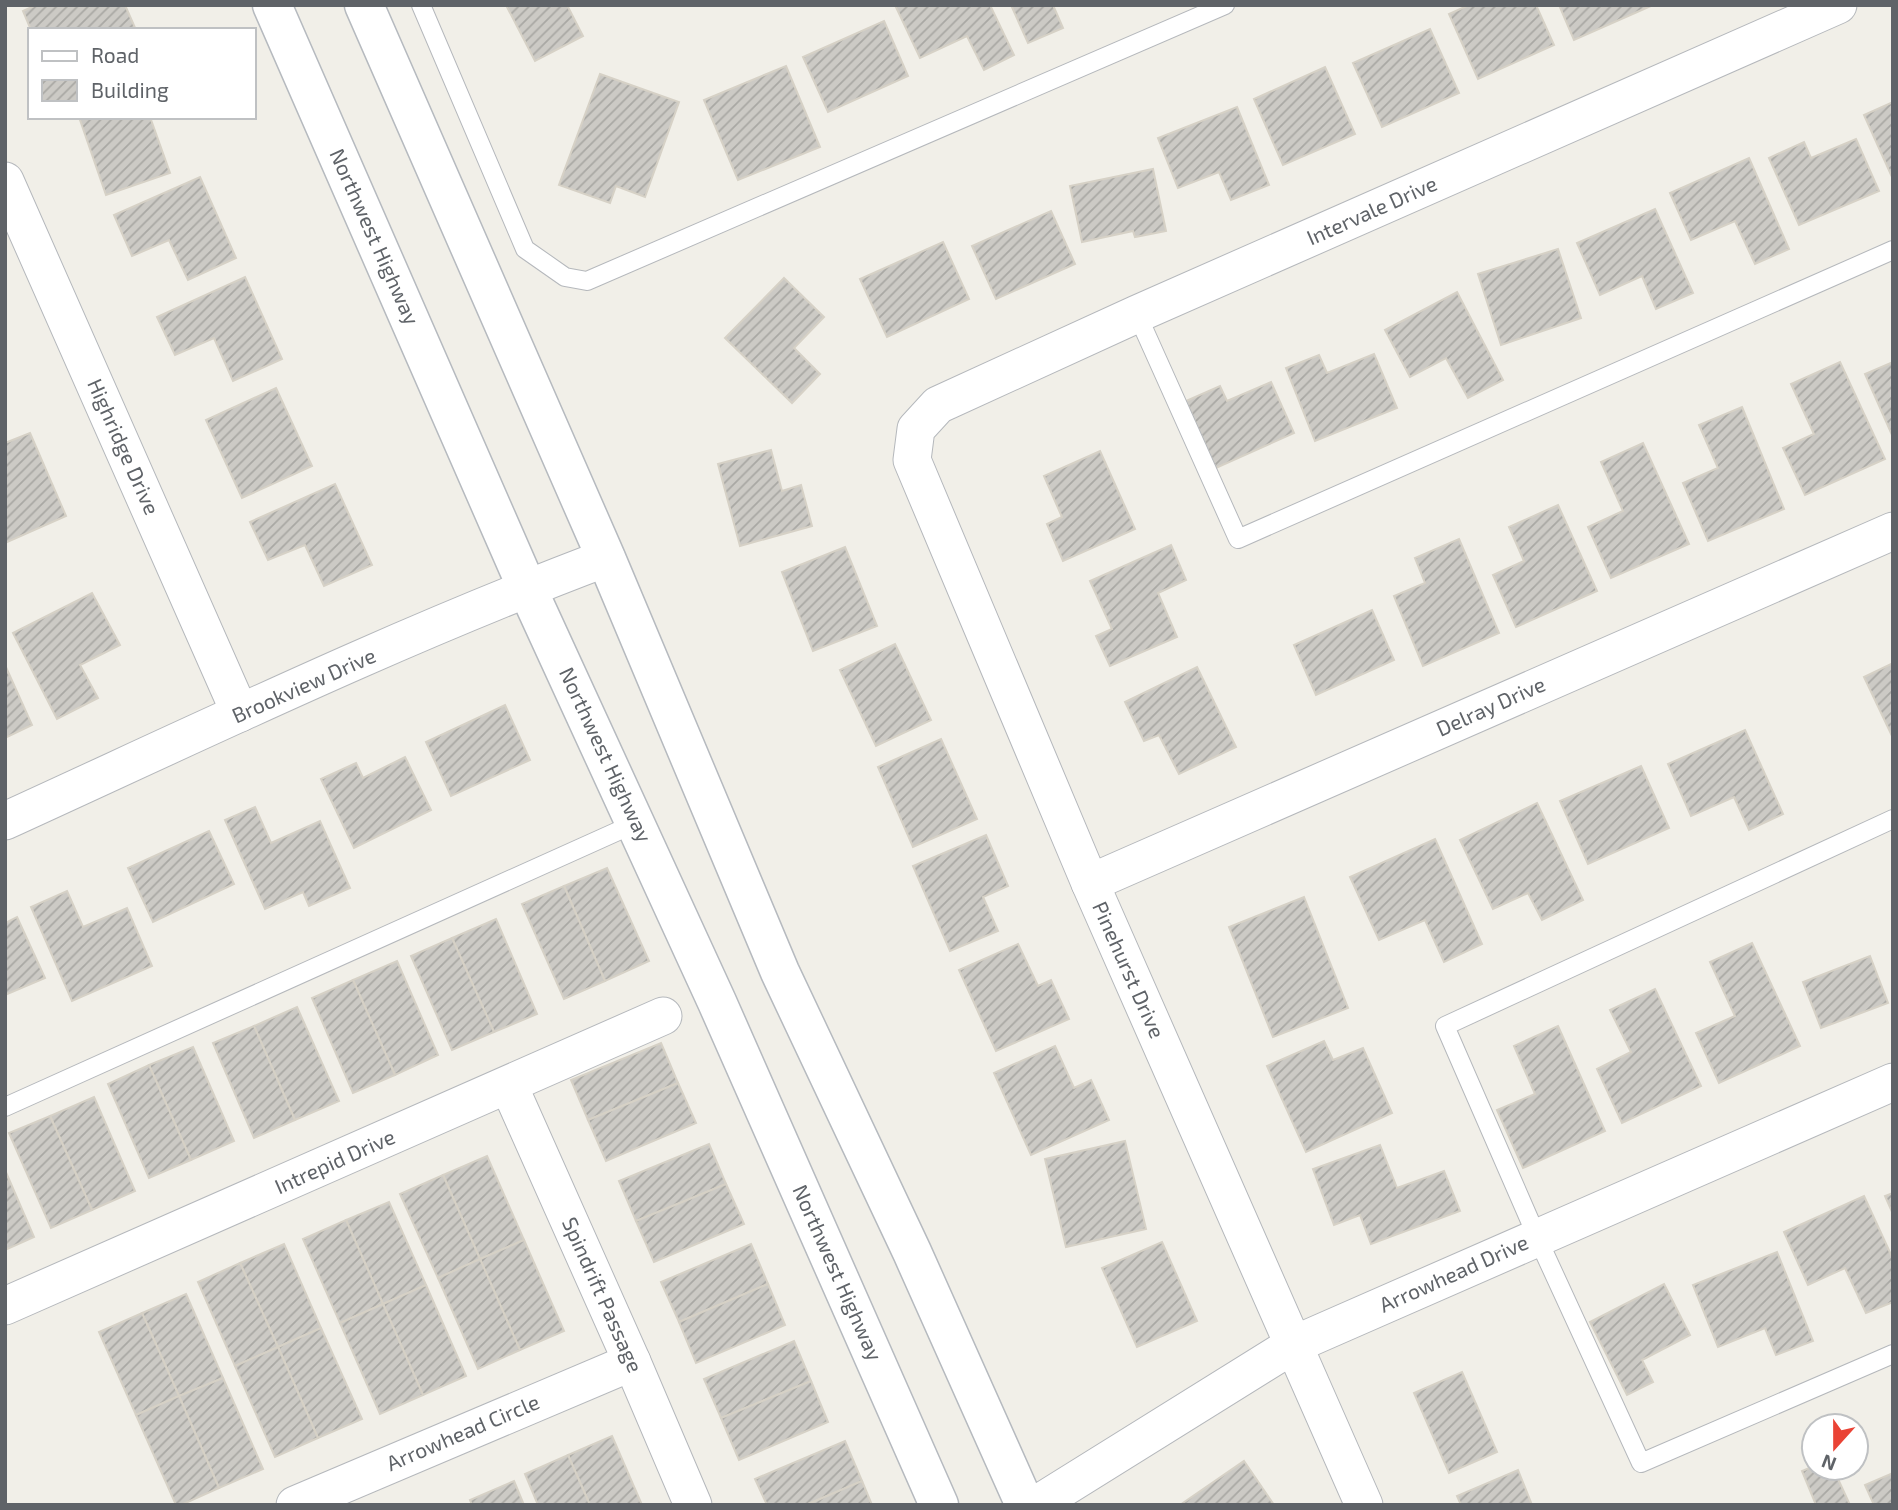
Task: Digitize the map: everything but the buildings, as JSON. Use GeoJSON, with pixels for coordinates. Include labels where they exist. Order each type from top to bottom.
{"type":"FeatureCollection","features":[{"type":"Feature","properties":{"kind":"main road","name":"Northwest Highway"},"geometry":{"type":"LineString","coordinates":[[272,5],[527,587],[723,1015],[939,1505]]}},
{"type":"Feature","properties":{"kind":"main road"},"geometry":{"type":"LineString","coordinates":[[364,5],[606,558],[780,972],[912,1252],[1025,1505]]}},
{"type":"Feature","properties":{"kind":"street","name":"Intervale Drive"},"geometry":{"type":"LineString","coordinates":[[916,429],[938,405],[1137,314],[1838,5]]}},
{"type":"Feature","properties":{"kind":"street","name":"Highridge Drive"},"geometry":{"type":"LineString","coordinates":[[5,181],[240,713]]}},
{"type":"Feature","properties":{"kind":"street","name":"Pinehurst Drive"},"geometry":{"type":"LineString","coordinates":[[916,429],[912,460],[1090,883],[1364,1505]]}},
{"type":"Feature","properties":{"kind":"street","name":"Delray Drive"},"geometry":{"type":"LineString","coordinates":[[1090,883],[1893,531]]}},
{"type":"Feature","properties":{"kind":"street","name":"Brookview Drive"},"geometry":{"type":"LineString","coordinates":[[5,821],[240,713],[527,587],[606,558]]}},
{"type":"Feature","properties":{"kind":"street","name":"Intrepid Drive"},"geometry":{"type":"LineString","coordinates":[[5,1306],[663,1016]]}},
{"type":"Feature","properties":{"kind":"street","name":"Arrowhead Drive"},"geometry":{"type":"LineString","coordinates":[[1036,1505],[1293,1345],[1893,1082]]}},
{"type":"Feature","properties":{"kind":"street","name":"Spindrift Passage"},"geometry":{"type":"LineString","coordinates":[[509,1086],[693,1505]]}},
{"type":"Feature","properties":{"kind":"street","name":"Arrowhead Circle"},"geometry":{"type":"LineString","coordinates":[[295,1505],[632,1362]]}},
{"type":"Feature","properties":{"kind":"lane"},"geometry":{"type":"LineString","coordinates":[[421,5],[525,249],[565,277],[587,281],[1225,5]]}},
{"type":"Feature","properties":{"kind":"lane"},"geometry":{"type":"LineString","coordinates":[[1137,314],[1238,539],[1893,250]]}},
{"type":"Feature","properties":{"kind":"lane"},"geometry":{"type":"LineString","coordinates":[[1893,819],[1445,1026],[1537,1237],[1641,1464],[1893,1354]]}},
{"type":"Feature","properties":{"kind":"lane"},"geometry":{"type":"LineString","coordinates":[[5,1107],[636,823]]}}]}
